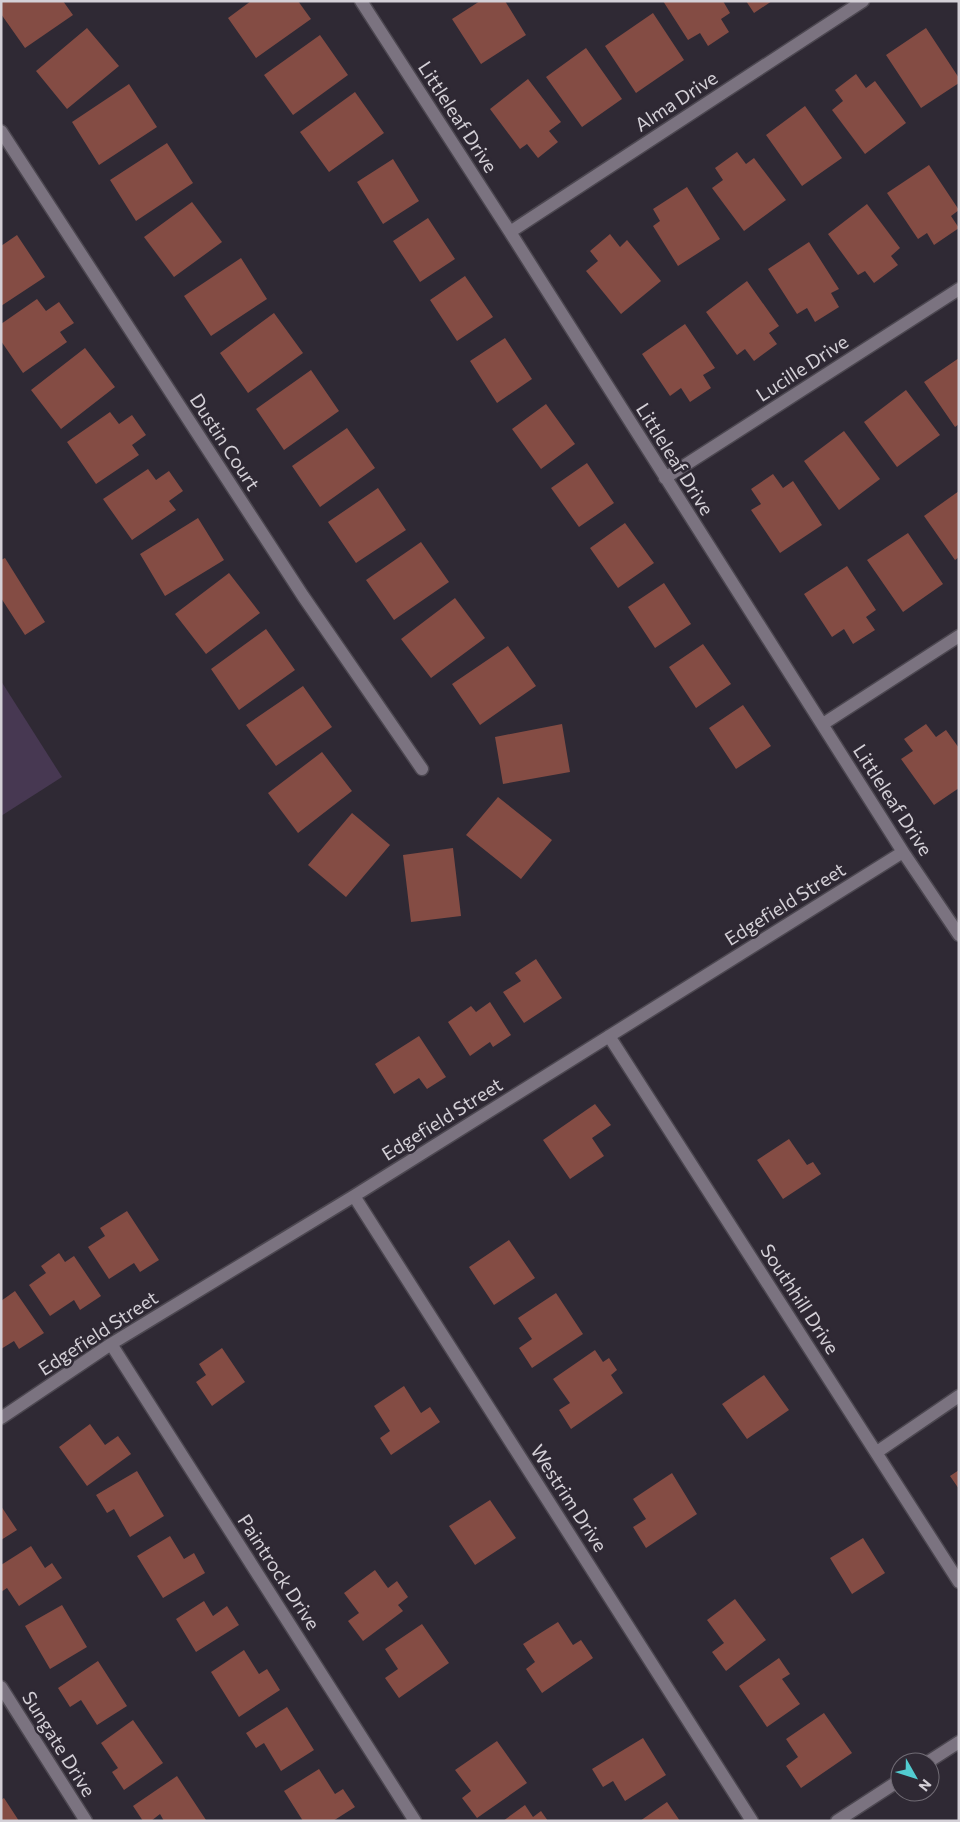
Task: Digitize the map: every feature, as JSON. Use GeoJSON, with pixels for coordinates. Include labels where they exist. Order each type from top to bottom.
{"type":"FeatureCollection","features":[{"type":"Feature","properties":{"kind":"street","name":"Littleleaf Drive"},"geometry":{"type":"LineString","coordinates":[[361,1],[510,232],[903,852],[959,935]]}},
{"type":"Feature","properties":{"kind":"street","name":"Alma Drive"},"geometry":{"type":"LineString","coordinates":[[510,232],[863,1]]}},
{"type":"Feature","properties":{"kind":"street","name":"Dustin Court"},"geometry":{"type":"LineString","coordinates":[[1,131],[303,596],[422,770]]}},
{"type":"Feature","properties":{"kind":"street","name":"Lucille Drive"},"geometry":{"type":"LineString","coordinates":[[665,478],[959,288]]}},
{"type":"Feature","properties":{"kind":"street"},"geometry":{"type":"LineString","coordinates":[[822,724],[959,636]]}},
{"type":"Feature","properties":{"kind":"street","name":"Edgefield Street"},"geometry":{"type":"LineString","coordinates":[[1,1418],[111,1344],[354,1196],[903,852]]}},
{"type":"Feature","properties":{"kind":"street","name":"Southhill Drive"},"geometry":{"type":"LineString","coordinates":[[609,1036],[959,1582]]}},
{"type":"Feature","properties":{"kind":"street","name":"Westrim Drive"},"geometry":{"type":"LineString","coordinates":[[354,1196],[752,1821]]}},
{"type":"Feature","properties":{"kind":"street","name":"Paintrock Drive"},"geometry":{"type":"LineString","coordinates":[[111,1344],[416,1821]]}},
{"type":"Feature","properties":{"kind":"street"},"geometry":{"type":"LineString","coordinates":[[877,1452],[959,1396]]}},
{"type":"Feature","properties":{"kind":"street","name":"Sungate Drive"},"geometry":{"type":"LineString","coordinates":[[1,1687],[86,1821]]}},
{"type":"Feature","properties":{"kind":"street"},"geometry":{"type":"LineString","coordinates":[[940,1754],[959,1742]]}},
{"type":"Feature","properties":{"kind":"street"},"geometry":{"type":"LineString","coordinates":[[837,1821],[890,1787]]}},
{"type":"Feature","properties":{"kind":"shaded area"},"geometry":{"type":"Polygon","coordinates":[[[1,681],[62,777],[1,816],[1,681]]]}},
{"type":"Feature","properties":{"kind":"building"},"geometry":{"type":"Polygon","coordinates":[[[1,1],[63,1],[73,15],[25,48],[1,14],[1,1]]]}},
{"type":"Feature","properties":{"kind":"building"},"geometry":{"type":"Polygon","coordinates":[[[251,1],[298,1],[311,19],[256,58],[228,18],[251,1]]]}},
{"type":"Feature","properties":{"kind":"building"},"geometry":{"type":"Polygon","coordinates":[[[480,1],[505,1],[526,35],[481,64],[452,19],[480,1]]]}},
{"type":"Feature","properties":{"kind":"building"},"geometry":{"type":"Polygon","coordinates":[[[663,1],[723,1],[730,13],[721,19],[729,32],[708,46],[700,33],[688,40],[663,1]]]}},
{"type":"Feature","properties":{"kind":"building"},"geometry":{"type":"Polygon","coordinates":[[[746,1],[772,1],[754,13],[746,1]]]}},
{"type":"Feature","properties":{"kind":"building"},"geometry":{"type":"Polygon","coordinates":[[[653,13],[684,60],[636,93],[605,46],[653,13]]]}},
{"type":"Feature","properties":{"kind":"building"},"geometry":{"type":"Polygon","coordinates":[[[87,28],[119,66],[67,109],[36,71],[87,28]]]}},
{"type":"Feature","properties":{"kind":"building"},"geometry":{"type":"Polygon","coordinates":[[[926,28],[959,78],[959,83],[921,108],[886,55],[926,28]]]}},
{"type":"Feature","properties":{"kind":"building"},"geometry":{"type":"Polygon","coordinates":[[[320,35],[348,75],[293,115],[264,75],[320,35]]]}},
{"type":"Feature","properties":{"kind":"building"},"geometry":{"type":"Polygon","coordinates":[[[586,48],[622,99],[582,127],[546,77],[586,48]]]}},
{"type":"Feature","properties":{"kind":"building"},"geometry":{"type":"Polygon","coordinates":[[[856,74],[866,88],[875,81],[906,123],[865,154],[832,110],[843,101],[835,90],[856,74]]]}},
{"type":"Feature","properties":{"kind":"building"},"geometry":{"type":"Polygon","coordinates":[[[528,79],[561,122],[549,131],[558,142],[538,158],[527,144],[520,149],[490,109],[528,79]]]}},
{"type":"Feature","properties":{"kind":"building"},"geometry":{"type":"Polygon","coordinates":[[[129,84],[157,127],[99,165],[72,122],[129,84]]]}},
{"type":"Feature","properties":{"kind":"building"},"geometry":{"type":"Polygon","coordinates":[[[355,92],[384,133],[329,172],[300,132],[355,92]]]}},
{"type":"Feature","properties":{"kind":"building"},"geometry":{"type":"Polygon","coordinates":[[[805,106],[842,158],[802,186],[766,135],[805,106]]]}},
{"type":"Feature","properties":{"kind":"building"},"geometry":{"type":"Polygon","coordinates":[[[167,143],[193,183],[136,221],[110,180],[167,143]]]}},
{"type":"Feature","properties":{"kind":"building"},"geometry":{"type":"Polygon","coordinates":[[[737,152],[746,164],[754,158],[786,200],[744,231],[712,188],[723,180],[715,168],[737,152]]]}},
{"type":"Feature","properties":{"kind":"building"},"geometry":{"type":"Polygon","coordinates":[[[393,159],[419,201],[383,224],[357,182],[393,159]]]}},
{"type":"Feature","properties":{"kind":"building"},"geometry":{"type":"Polygon","coordinates":[[[929,165],[959,210],[951,216],[959,228],[934,245],[927,233],[918,239],[887,193],[929,165]]]}},
{"type":"Feature","properties":{"kind":"building"},"geometry":{"type":"Polygon","coordinates":[[[687,187],[720,239],[678,266],[653,226],[660,221],[653,209],[687,187]]]}},
{"type":"Feature","properties":{"kind":"building"},"geometry":{"type":"Polygon","coordinates":[[[192,202],[222,242],[174,277],[144,237],[192,202]]]}},
{"type":"Feature","properties":{"kind":"building"},"geometry":{"type":"Polygon","coordinates":[[[867,204],[900,248],[891,256],[898,265],[874,283],[865,271],[858,275],[828,234],[867,204]]]}},
{"type":"Feature","properties":{"kind":"building"},"geometry":{"type":"Polygon","coordinates":[[[428,218],[455,259],[420,282],[393,241],[428,218]]]}},
{"type":"Feature","properties":{"kind":"building"},"geometry":{"type":"Polygon","coordinates":[[[610,234],[620,247],[627,240],[661,281],[621,314],[586,271],[598,261],[590,251],[610,234]]]}},
{"type":"Feature","properties":{"kind":"building"},"geometry":{"type":"Polygon","coordinates":[[[17,235],[45,277],[1,306],[1,246],[17,235]]]}},
{"type":"Feature","properties":{"kind":"building"},"geometry":{"type":"Polygon","coordinates":[[[809,242],[839,289],[831,293],[839,307],[815,322],[807,308],[797,314],[768,269],[809,242]]]}},
{"type":"Feature","properties":{"kind":"building"},"geometry":{"type":"Polygon","coordinates":[[[241,258],[267,299],[211,336],[184,296],[241,258]]]}},
{"type":"Feature","properties":{"kind":"building"},"geometry":{"type":"Polygon","coordinates":[[[465,276],[493,317],[457,341],[430,300],[465,276]]]}},
{"type":"Feature","properties":{"kind":"building"},"geometry":{"type":"Polygon","coordinates":[[[747,281],[779,326],[769,333],[777,344],[754,361],[745,349],[737,355],[706,312],[747,281]]]}},
{"type":"Feature","properties":{"kind":"building"},"geometry":{"type":"Polygon","coordinates":[[[37,299],[46,311],[59,302],[74,323],[60,332],[67,342],[23,373],[1,341],[1,324],[37,299]]]}},
{"type":"Feature","properties":{"kind":"building"},"geometry":{"type":"Polygon","coordinates":[[[274,313],[303,353],[248,393],[220,353],[274,313]]]}},
{"type":"Feature","properties":{"kind":"building"},"geometry":{"type":"Polygon","coordinates":[[[685,324],[715,368],[703,375],[711,388],[690,402],[681,388],[670,396],[642,354],[685,324]]]}},
{"type":"Feature","properties":{"kind":"building"},"geometry":{"type":"Polygon","coordinates":[[[505,338],[532,379],[497,403],[470,361],[505,338]]]}},
{"type":"Feature","properties":{"kind":"building"},"geometry":{"type":"Polygon","coordinates":[[[85,348],[115,387],[61,429],[31,390],[85,348]]]}},
{"type":"Feature","properties":{"kind":"building"},"geometry":{"type":"Polygon","coordinates":[[[959,358],[959,424],[955,427],[924,382],[959,358]]]}},
{"type":"Feature","properties":{"kind":"building"},"geometry":{"type":"Polygon","coordinates":[[[311,370],[339,411],[284,450],[256,409],[311,370]]]}},
{"type":"Feature","properties":{"kind":"building"},"geometry":{"type":"Polygon","coordinates":[[[906,390],[940,435],[897,467],[864,422],[906,390]]]}},
{"type":"Feature","properties":{"kind":"building"},"geometry":{"type":"Polygon","coordinates":[[[546,404],[575,444],[541,469],[512,429],[546,404]]]}},
{"type":"Feature","properties":{"kind":"building"},"geometry":{"type":"Polygon","coordinates":[[[110,412],[119,424],[132,415],[146,435],[132,445],[139,455],[96,484],[67,442],[110,412]]]}},
{"type":"Feature","properties":{"kind":"building"},"geometry":{"type":"Polygon","coordinates":[[[347,428],[375,468],[320,507],[292,466],[347,428]]]}},
{"type":"Feature","properties":{"kind":"building"},"geometry":{"type":"Polygon","coordinates":[[[844,431],[880,479],[839,510],[804,461],[844,431]]]}},
{"type":"Feature","properties":{"kind":"building"},"geometry":{"type":"Polygon","coordinates":[[[587,463],[614,503],[579,527],[551,488],[587,463]]]}},
{"type":"Feature","properties":{"kind":"building"},"geometry":{"type":"Polygon","coordinates":[[[148,469],[156,480],[169,471],[183,491],[169,501],[176,510],[132,540],[103,499],[148,469]]]}},
{"type":"Feature","properties":{"kind":"building"},"geometry":{"type":"Polygon","coordinates":[[[773,474],[783,488],[793,481],[822,525],[780,553],[751,510],[761,504],[751,489],[773,474]]]}},
{"type":"Feature","properties":{"kind":"building"},"geometry":{"type":"Polygon","coordinates":[[[378,488],[406,530],[356,563],[328,522],[378,488]]]}},
{"type":"Feature","properties":{"kind":"building"},"geometry":{"type":"Polygon","coordinates":[[[959,491],[959,557],[955,560],[924,516],[959,491]]]}},
{"type":"Feature","properties":{"kind":"building"},"geometry":{"type":"Polygon","coordinates":[[[198,518],[224,560],[165,596],[140,554],[198,518]]]}},
{"type":"Feature","properties":{"kind":"building"},"geometry":{"type":"Polygon","coordinates":[[[625,523],[654,563],[618,588],[590,548],[625,523]]]}},
{"type":"Feature","properties":{"kind":"building"},"geometry":{"type":"Polygon","coordinates":[[[908,533],[943,584],[903,612],[867,560],[908,533]]]}},
{"type":"Feature","properties":{"kind":"building"},"geometry":{"type":"Polygon","coordinates":[[[421,542],[449,582],[394,620],[366,580],[421,542]]]}},
{"type":"Feature","properties":{"kind":"building"},"geometry":{"type":"Polygon","coordinates":[[[5,558],[45,622],[25,635],[1,598],[1,560],[5,558]]]}},
{"type":"Feature","properties":{"kind":"building"},"geometry":{"type":"Polygon","coordinates":[[[847,566],[876,610],[866,617],[875,630],[853,644],[844,629],[832,637],[804,594],[847,566]]]}},
{"type":"Feature","properties":{"kind":"building"},"geometry":{"type":"Polygon","coordinates":[[[229,573],[260,613],[206,654],[175,614],[229,573]]]}},
{"type":"Feature","properties":{"kind":"building"},"geometry":{"type":"Polygon","coordinates":[[[664,583],[691,624],[655,648],[628,607],[664,583]]]}},
{"type":"Feature","properties":{"kind":"building"},"geometry":{"type":"Polygon","coordinates":[[[455,598],[485,638],[431,678],[401,639],[455,598]]]}},
{"type":"Feature","properties":{"kind":"building"},"geometry":{"type":"Polygon","coordinates":[[[266,629],[295,670],[239,710],[211,669],[266,629]]]}},
{"type":"Feature","properties":{"kind":"building"},"geometry":{"type":"Polygon","coordinates":[[[703,644],[731,684],[696,708],[669,667],[703,644]]]}},
{"type":"Feature","properties":{"kind":"building"},"geometry":{"type":"Polygon","coordinates":[[[508,646],[536,686],[480,725],[452,684],[508,646]]]}},
{"type":"Feature","properties":{"kind":"building"},"geometry":{"type":"Polygon","coordinates":[[[303,686],[332,727],[276,766],[246,725],[303,686]]]}},
{"type":"Feature","properties":{"kind":"building"},"geometry":{"type":"Polygon","coordinates":[[[743,705],[771,746],[736,769],[709,728],[743,705]]]}},
{"type":"Feature","properties":{"kind":"building"},"geometry":{"type":"Polygon","coordinates":[[[562,724],[570,772],[503,784],[495,737],[562,724]]]}},
{"type":"Feature","properties":{"kind":"building"},"geometry":{"type":"Polygon","coordinates":[[[926,724],[936,737],[946,730],[959,748],[959,788],[934,805],[901,759],[913,751],[904,739],[926,724]]]}},
{"type":"Feature","properties":{"kind":"building"},"geometry":{"type":"Polygon","coordinates":[[[322,752],[352,791],[298,833],[268,793],[322,752]]]}},
{"type":"Feature","properties":{"kind":"building"},"geometry":{"type":"Polygon","coordinates":[[[498,797],[552,840],[521,879],[466,835],[498,797]]]}},
{"type":"Feature","properties":{"kind":"building"},"geometry":{"type":"Polygon","coordinates":[[[352,813],[390,845],[346,897],[308,865],[352,813]]]}},
{"type":"Feature","properties":{"kind":"building"},"geometry":{"type":"Polygon","coordinates":[[[453,848],[461,916],[411,922],[403,855],[453,848]]]}},
{"type":"Feature","properties":{"kind":"building"},"geometry":{"type":"Polygon","coordinates":[[[536,959],[562,998],[524,1023],[503,992],[521,981],[515,973],[536,959]]]}},
{"type":"Feature","properties":{"kind":"building"},"geometry":{"type":"Polygon","coordinates":[[[490,1002],[511,1035],[493,1047],[490,1042],[470,1056],[448,1022],[471,1006],[476,1012],[490,1002]]]}},
{"type":"Feature","properties":{"kind":"building"},"geometry":{"type":"Polygon","coordinates":[[[419,1036],[446,1077],[427,1089],[419,1078],[394,1094],[375,1064],[419,1036]]]}},
{"type":"Feature","properties":{"kind":"building"},"geometry":{"type":"Polygon","coordinates":[[[595,1104],[611,1125],[592,1138],[604,1156],[570,1179],[543,1140],[595,1104]]]}},
{"type":"Feature","properties":{"kind":"building"},"geometry":{"type":"Polygon","coordinates":[[[789,1139],[807,1165],[813,1162],[821,1174],[783,1199],[757,1160],[789,1139]]]}},
{"type":"Feature","properties":{"kind":"building"},"geometry":{"type":"Polygon","coordinates":[[[127,1211],[159,1260],[140,1272],[134,1263],[109,1279],[88,1247],[105,1236],[100,1228],[127,1211]]]}},
{"type":"Feature","properties":{"kind":"building"},"geometry":{"type":"Polygon","coordinates":[[[509,1240],[535,1278],[494,1305],[469,1267],[509,1240]]]}},
{"type":"Feature","properties":{"kind":"building"},"geometry":{"type":"Polygon","coordinates":[[[59,1253],[65,1262],[74,1256],[101,1296],[80,1310],[74,1300],[50,1316],[29,1285],[46,1273],[41,1266],[59,1253]]]}},
{"type":"Feature","properties":{"kind":"building"},"geometry":{"type":"Polygon","coordinates":[[[15,1291],[44,1333],[19,1349],[14,1341],[1,1349],[1,1301],[15,1291]]]}},
{"type":"Feature","properties":{"kind":"building"},"geometry":{"type":"Polygon","coordinates":[[[556,1293],[583,1334],[532,1368],[519,1348],[532,1339],[518,1318],[556,1293]]]}},
{"type":"Feature","properties":{"kind":"building"},"geometry":{"type":"Polygon","coordinates":[[[222,1348],[245,1382],[212,1406],[196,1382],[206,1375],[199,1364],[222,1348]]]}},
{"type":"Feature","properties":{"kind":"building"},"geometry":{"type":"Polygon","coordinates":[[[595,1350],[603,1362],[609,1358],[617,1370],[611,1375],[623,1393],[571,1429],[559,1410],[570,1403],[553,1379],[595,1350]]]}},
{"type":"Feature","properties":{"kind":"building"},"geometry":{"type":"Polygon","coordinates":[[[764,1375],[789,1410],[747,1439],[722,1404],[764,1375]]]}},
{"type":"Feature","properties":{"kind":"building"},"geometry":{"type":"Polygon","coordinates":[[[404,1386],[421,1413],[430,1407],[440,1422],[391,1455],[380,1438],[390,1431],[374,1406],[404,1386]]]}},
{"type":"Feature","properties":{"kind":"building"},"geometry":{"type":"Polygon","coordinates":[[[90,1424],[105,1445],[118,1436],[131,1454],[87,1486],[59,1447],[90,1424]]]}},
{"type":"Feature","properties":{"kind":"building"},"geometry":{"type":"Polygon","coordinates":[[[959,1470],[959,1489],[950,1476],[959,1470]]]}},
{"type":"Feature","properties":{"kind":"building"},"geometry":{"type":"Polygon","coordinates":[[[137,1471],[164,1516],[130,1537],[114,1509],[107,1513],[96,1495],[137,1471]]]}},
{"type":"Feature","properties":{"kind":"building"},"geometry":{"type":"Polygon","coordinates":[[[672,1473],[697,1514],[646,1548],[633,1527],[646,1519],[633,1499],[672,1473]]]}},
{"type":"Feature","properties":{"kind":"building"},"geometry":{"type":"Polygon","coordinates":[[[490,1500],[516,1538],[475,1565],[449,1526],[490,1500]]]}},
{"type":"Feature","properties":{"kind":"building"},"geometry":{"type":"Polygon","coordinates":[[[1,1506],[17,1530],[1,1540],[1,1506]]]}},
{"type":"Feature","properties":{"kind":"building"},"geometry":{"type":"Polygon","coordinates":[[[170,1536],[184,1559],[194,1553],[205,1573],[163,1598],[137,1556],[170,1536]]]}},
{"type":"Feature","properties":{"kind":"building"},"geometry":{"type":"Polygon","coordinates":[[[863,1538],[885,1573],[852,1594],[830,1558],[863,1538]]]}},
{"type":"Feature","properties":{"kind":"building"},"geometry":{"type":"Polygon","coordinates":[[[31,1546],[45,1568],[52,1563],[62,1578],[19,1606],[7,1588],[1,1592],[1,1565],[31,1546]]]}},
{"type":"Feature","properties":{"kind":"building"},"geometry":{"type":"Polygon","coordinates":[[[375,1570],[388,1588],[397,1581],[408,1597],[398,1605],[403,1611],[363,1641],[348,1621],[359,1613],[344,1593],[375,1570]]]}},
{"type":"Feature","properties":{"kind":"building"},"geometry":{"type":"Polygon","coordinates":[[[735,1599],[766,1640],[726,1671],[712,1652],[724,1643],[707,1620],[735,1599]]]}},
{"type":"Feature","properties":{"kind":"building"},"geometry":{"type":"Polygon","coordinates":[[[204,1601],[213,1616],[227,1606],[239,1625],[196,1652],[176,1619],[204,1601]]]}},
{"type":"Feature","properties":{"kind":"building"},"geometry":{"type":"Polygon","coordinates":[[[62,1605],[87,1647],[50,1669],[25,1626],[62,1605]]]}},
{"type":"Feature","properties":{"kind":"building"},"geometry":{"type":"Polygon","coordinates":[[[558,1622],[573,1645],[581,1640],[593,1658],[542,1693],[526,1669],[535,1662],[523,1644],[558,1622]]]}},
{"type":"Feature","properties":{"kind":"building"},"geometry":{"type":"Polygon","coordinates":[[[422,1624],[449,1663],[399,1698],[385,1678],[398,1669],[385,1649],[422,1624]]]}},
{"type":"Feature","properties":{"kind":"building"},"geometry":{"type":"Polygon","coordinates":[[[244,1650],[259,1674],[267,1669],[280,1690],[239,1717],[211,1672],[244,1650]]]}},
{"type":"Feature","properties":{"kind":"building"},"geometry":{"type":"Polygon","coordinates":[[[779,1658],[790,1674],[782,1679],[800,1704],[767,1727],[739,1686],[779,1658]]]}},
{"type":"Feature","properties":{"kind":"building"},"geometry":{"type":"Polygon","coordinates":[[[98,1661],[127,1706],[97,1725],[81,1700],[70,1707],[58,1688],[98,1661]]]}},
{"type":"Feature","properties":{"kind":"building"},"geometry":{"type":"Polygon","coordinates":[[[287,1707],[314,1750],[281,1771],[264,1743],[256,1748],[246,1733],[287,1707]]]}},
{"type":"Feature","properties":{"kind":"building"},"geometry":{"type":"Polygon","coordinates":[[[824,1713],[852,1753],[801,1788],[786,1766],[798,1757],[786,1739],[824,1713]]]}},
{"type":"Feature","properties":{"kind":"building"},"geometry":{"type":"Polygon","coordinates":[[[133,1720],[163,1763],[124,1790],[112,1772],[118,1768],[101,1743],[133,1720]]]}},
{"type":"Feature","properties":{"kind":"building"},"geometry":{"type":"Polygon","coordinates":[[[643,1738],[666,1775],[625,1801],[613,1781],[603,1787],[592,1769],[643,1738]]]}},
{"type":"Feature","properties":{"kind":"building"},"geometry":{"type":"Polygon","coordinates":[[[497,1741],[527,1783],[477,1818],[462,1798],[471,1791],[455,1770],[497,1741]]]}},
{"type":"Feature","properties":{"kind":"building"},"geometry":{"type":"Polygon","coordinates":[[[319,1769],[335,1794],[343,1789],[355,1807],[333,1821],[303,1821],[284,1791],[319,1769]]]}},
{"type":"Feature","properties":{"kind":"building"},"geometry":{"type":"Polygon","coordinates":[[[177,1776],[206,1820],[164,1821],[160,1814],[151,1821],[143,1821],[133,1806],[177,1776]]]}},
{"type":"Feature","properties":{"kind":"building"},"geometry":{"type":"Polygon","coordinates":[[[4,1798],[19,1821],[1,1821],[1,1800],[4,1798]]]}},
{"type":"Feature","properties":{"kind":"building"},"geometry":{"type":"Polygon","coordinates":[[[667,1802],[680,1821],[640,1821],[667,1802]]]}},
{"type":"Feature","properties":{"kind":"building"},"geometry":{"type":"Polygon","coordinates":[[[525,1805],[533,1817],[541,1811],[548,1821],[503,1821],[525,1805]]]}}]}
